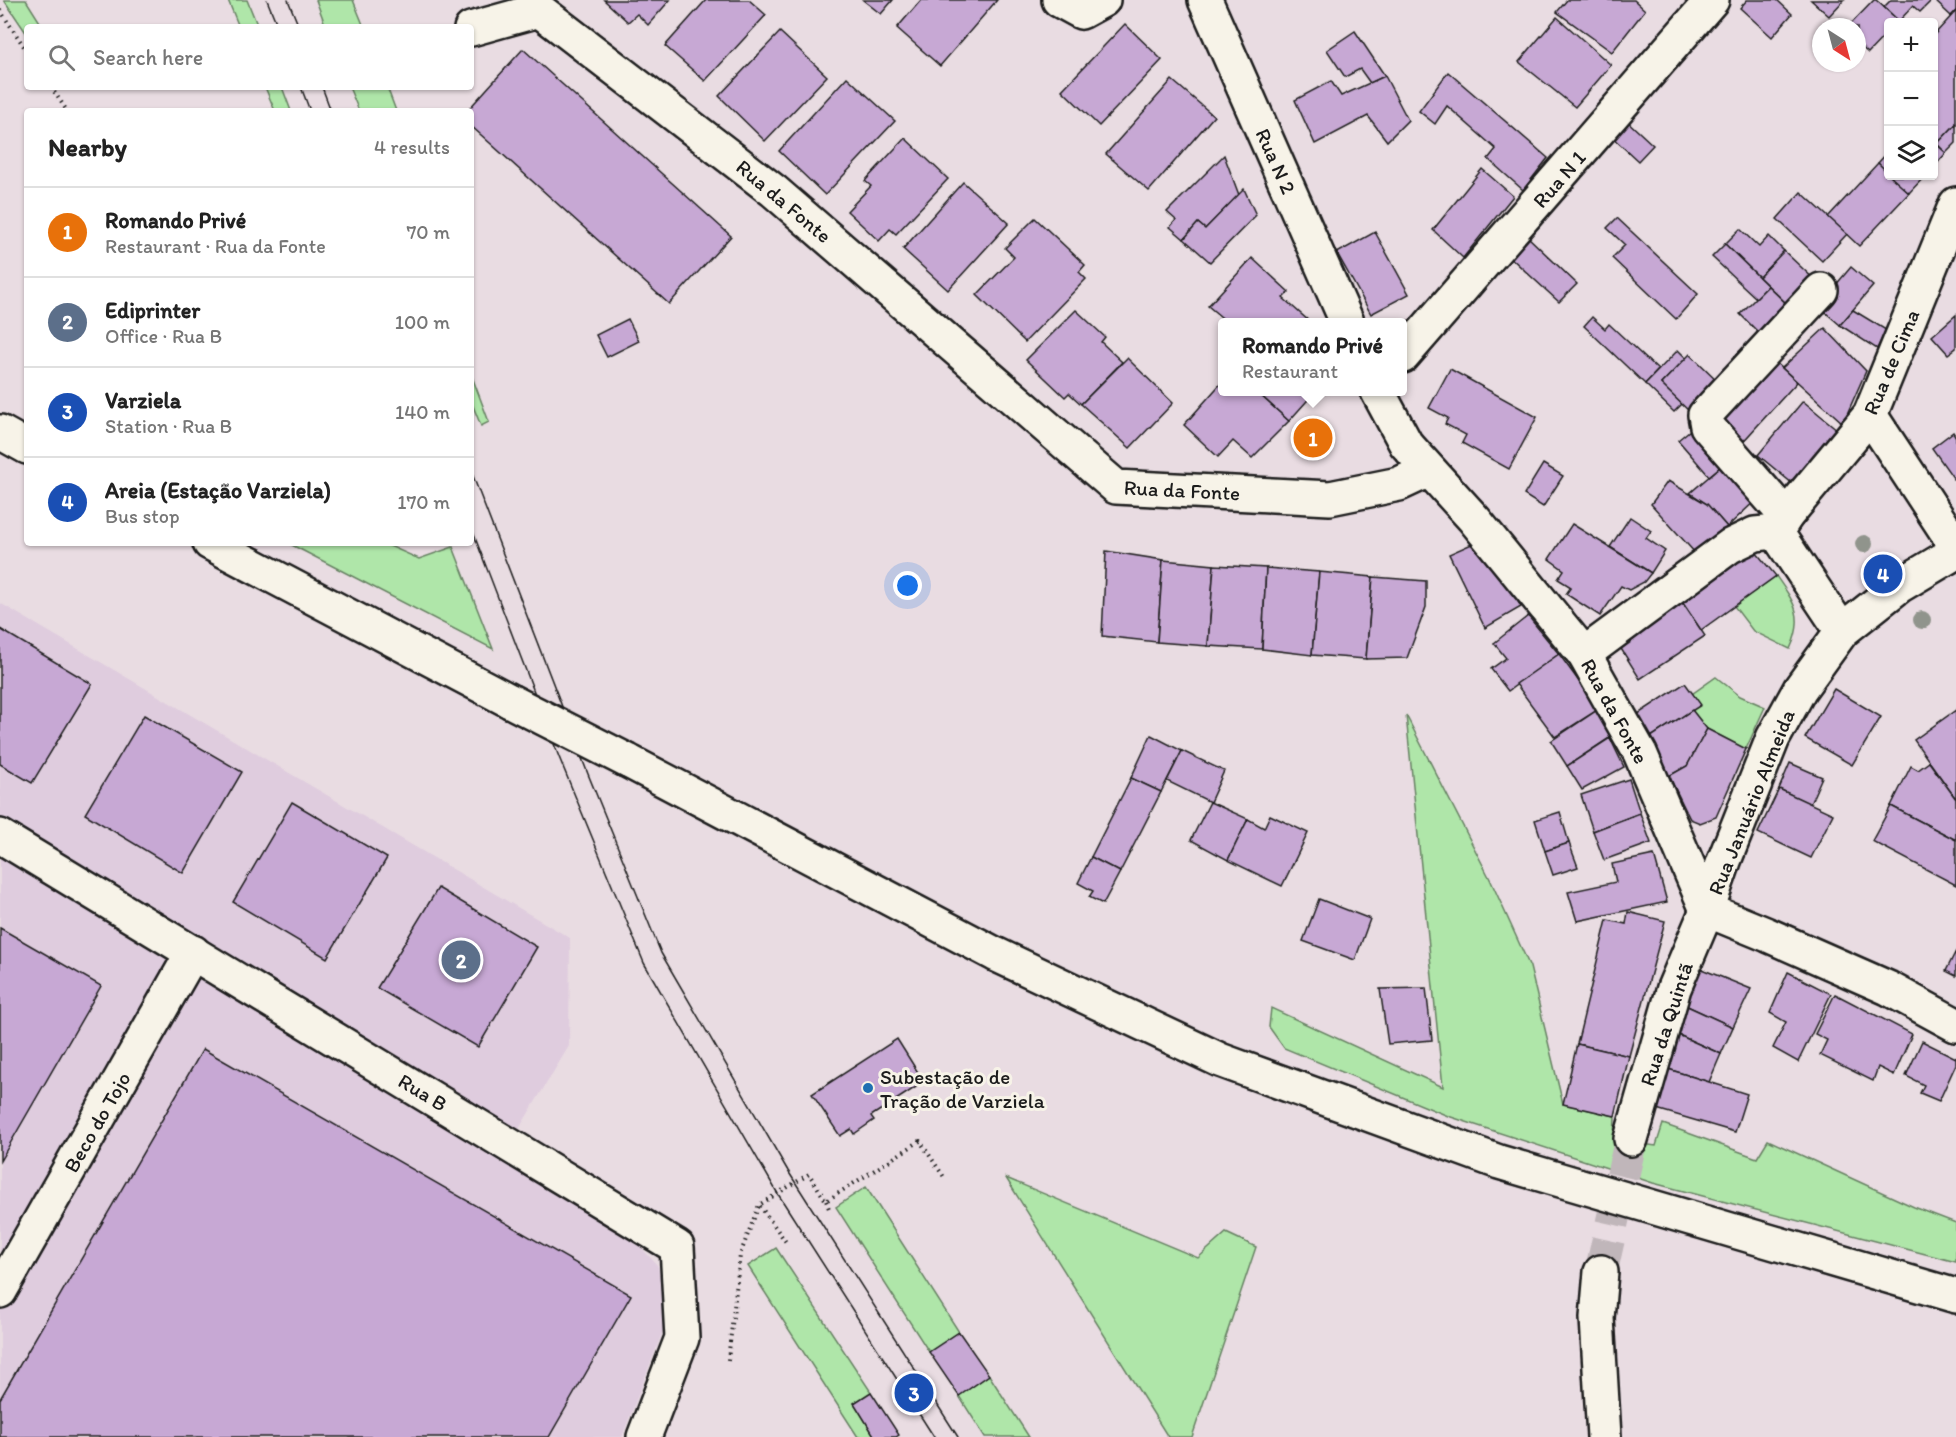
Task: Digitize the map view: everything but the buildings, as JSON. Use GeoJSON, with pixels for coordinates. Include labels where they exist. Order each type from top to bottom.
{"type":"FeatureCollection","features":[{"type":"Feature","properties":{"kind":"street"},"geometry":{"type":"LineString","coordinates":[[1059,0],[1082,12],[1103,0]]}},
{"type":"Feature","properties":{"kind":"street","name":"Rua N 2"},"geometry":{"type":"LineString","coordinates":[[1205,0],[1345,318]]}},
{"type":"Feature","properties":{"kind":"street","name":"Rua N 1"},"geometry":{"type":"LineString","coordinates":[[1407,351],[1712,0]]}},
{"type":"Feature","properties":{"kind":"street","name":"Rua da Fonte"},"geometry":{"type":"LineString","coordinates":[[474,28],[539,10],[774,191],[1116,487],[1330,498],[1399,484],[1429,470],[1474,519],[1584,654],[1640,753],[1707,910]]}},
{"type":"Feature","properties":{"kind":"street","name":"Rua de Cima"},"geometry":{"type":"LineString","coordinates":[[1781,524],[1870,415],[1956,204]]}},
{"type":"Feature","properties":{"kind":"street"},"geometry":{"type":"LineString","coordinates":[[1821,290],[1705,415],[1707,426],[1781,524],[1842,631]]}},
{"type":"Feature","properties":{"kind":"street"},"geometry":{"type":"LineString","coordinates":[[1380,396],[1406,444],[1429,470]]}},
{"type":"Feature","properties":{"kind":"street"},"geometry":{"type":"LineString","coordinates":[[1870,415],[1956,546]]}},
{"type":"Feature","properties":{"kind":"street"},"geometry":{"type":"LineString","coordinates":[[0,432],[24,445]]}},
{"type":"Feature","properties":{"kind":"street"},"geometry":{"type":"LineString","coordinates":[[1584,654],[1730,546],[1781,524]]}},
{"type":"Feature","properties":{"kind":"street"},"geometry":{"type":"LineString","coordinates":[[216,546],[995,954],[1220,1060],[1499,1162],[1956,1296]]}},
{"type":"Feature","properties":{"kind":"street","name":"Rua Januário Almeida"},"geometry":{"type":"LineString","coordinates":[[1707,910],[1773,738],[1800,689],[1842,631],[1899,586],[1956,552]]}},
{"type":"Feature","properties":{"kind":"street","name":"Rua B"},"geometry":{"type":"LineString","coordinates":[[0,836],[677,1247],[682,1338],[644,1437]]}},
{"type":"Feature","properties":{"kind":"street"},"geometry":{"type":"LineString","coordinates":[[1707,910],[1888,988],[1956,1025]]}},
{"type":"Feature","properties":{"kind":"street","name":"Rua da Quintã"},"geometry":{"type":"LineString","coordinates":[[1631,1139],[1674,988],[1707,910]]}},
{"type":"Feature","properties":{"kind":"street","name":"Beco do Tojo"},"geometry":{"type":"LineString","coordinates":[[0,1291],[193,952]]}},
{"type":"Feature","properties":{"kind":"street"},"geometry":{"type":"LineString","coordinates":[[1600,1272],[1598,1318],[1604,1437]]}},
{"type":"Feature","properties":{"kind":"path"},"geometry":{"type":"LineString","coordinates":[[0,10],[24,46]]}},
{"type":"Feature","properties":{"kind":"path"},"geometry":{"type":"LineString","coordinates":[[53,90],[65,108]]}},
{"type":"Feature","properties":{"kind":"path"},"geometry":{"type":"LineString","coordinates":[[826,1201],[920,1142],[944,1177]]}},
{"type":"Feature","properties":{"kind":"path"},"geometry":{"type":"LineString","coordinates":[[728,1360],[740,1255],[759,1205],[808,1174],[830,1211]]}},
{"type":"Feature","properties":{"kind":"path"},"geometry":{"type":"LineString","coordinates":[[759,1205],[786,1242]]}},
{"type":"Feature","properties":{"kind":"shaded area"},"geometry":{"type":"Polygon","coordinates":[[[0,603],[570,938],[569,1046],[502,1157],[626,1231],[658,1266],[668,1318],[622,1437],[0,1437],[0,603]]]}},
{"type":"Feature","properties":{"kind":"green space"},"geometry":{"type":"Polygon","coordinates":[[[4,0],[26,0],[41,24],[24,24],[24,30],[4,0]]]}},
{"type":"Feature","properties":{"kind":"green space"},"geometry":{"type":"Polygon","coordinates":[[[228,0],[247,0],[257,24],[238,24],[228,0]]]}},
{"type":"Feature","properties":{"kind":"green space"},"geometry":{"type":"Polygon","coordinates":[[[316,0],[353,0],[363,24],[325,24],[316,0]]]}},
{"type":"Feature","properties":{"kind":"green space"},"geometry":{"type":"Polygon","coordinates":[[[266,90],[283,90],[290,108],[274,108],[266,90]]]}},
{"type":"Feature","properties":{"kind":"green space"},"geometry":{"type":"Polygon","coordinates":[[[350,90],[388,90],[395,108],[358,108],[350,90]]]}},
{"type":"Feature","properties":{"kind":"green space"},"geometry":{"type":"Polygon","coordinates":[[[474,382],[489,422],[481,426],[474,408],[474,382]]]}},
{"type":"Feature","properties":{"kind":"green space"},"geometry":{"type":"Polygon","coordinates":[[[294,546],[390,546],[419,559],[453,547],[493,649],[294,546]]]}},
{"type":"Feature","properties":{"kind":"green space"},"geometry":{"type":"Polygon","coordinates":[[[1776,576],[1796,611],[1797,628],[1790,649],[1753,631],[1734,606],[1776,576]]]}},
{"type":"Feature","properties":{"kind":"green space"},"geometry":{"type":"Polygon","coordinates":[[[1716,677],[1740,696],[1765,707],[1746,749],[1707,729],[1692,710],[1692,694],[1716,677]]]}},
{"type":"Feature","properties":{"kind":"green space"},"geometry":{"type":"Polygon","coordinates":[[[1406,715],[1490,879],[1530,967],[1563,1104],[1615,1116],[1614,1140],[1656,1146],[1663,1124],[1757,1158],[1768,1140],[1914,1207],[1956,1223],[1956,1262],[1653,1183],[1448,1116],[1284,1048],[1269,1027],[1271,1008],[1443,1087],[1406,715]]]}},
{"type":"Feature","properties":{"kind":"green space"},"geometry":{"type":"Polygon","coordinates":[[[1006,1178],[1198,1258],[1226,1233],[1256,1247],[1192,1437],[1168,1437],[1006,1178]]]}},
{"type":"Feature","properties":{"kind":"green space"},"geometry":{"type":"Polygon","coordinates":[[[866,1187],[959,1332],[929,1352],[836,1207],[866,1187]]]}},
{"type":"Feature","properties":{"kind":"green space"},"geometry":{"type":"Polygon","coordinates":[[[776,1248],[871,1392],[854,1403],[875,1437],[858,1437],[748,1266],[776,1248]]]}},
{"type":"Feature","properties":{"kind":"green space"},"geometry":{"type":"Polygon","coordinates":[[[989,1375],[1029,1437],[985,1437],[959,1396],[989,1375]]]}},
{"type":"Feature","properties":{"kind":"tunnel"},"geometry":{"type":"LineString","coordinates":[[1601,1272],[1631,1139]]}},
{"type":"Feature","properties":{"kind":"tram line"},"geometry":{"type":"LineString","coordinates":[[267,0],[277,24]]}},
{"type":"Feature","properties":{"kind":"tram line"},"geometry":{"type":"LineString","coordinates":[[288,0],[298,24]]}},
{"type":"Feature","properties":{"kind":"tram line"},"geometry":{"type":"LineString","coordinates":[[302,90],[309,108]]}},
{"type":"Feature","properties":{"kind":"tram line"},"geometry":{"type":"LineString","coordinates":[[323,90],[330,108]]}},
{"type":"Feature","properties":{"kind":"tram line"},"geometry":{"type":"LineString","coordinates":[[474,479],[588,774],[661,953],[788,1171],[958,1437]]}},
{"type":"Feature","properties":{"kind":"tram line"},"geometry":{"type":"LineString","coordinates":[[474,535],[559,757],[644,963],[778,1194],[934,1437]]}},
{"type":"Feature","properties":{"kind":"place","name":"Romando Privé"},"geometry":{"type":"Point","coordinates":[1313,438]}},
{"type":"Feature","properties":{"kind":"place","name":"Areia (Estação Varziela)"},"geometry":{"type":"Point","coordinates":[1883,574]}},
{"type":"Feature","properties":{"kind":"place","name":"Ediprinter"},"geometry":{"type":"Point","coordinates":[461,960]}},
{"type":"Feature","properties":{"kind":"place","name":"Subestação de Tração de Varziela"},"geometry":{"type":"Point","coordinates":[868,1088]}},
{"type":"Feature","properties":{"kind":"place","name":"Varziela"},"geometry":{"type":"Point","coordinates":[914,1393]}}]}
